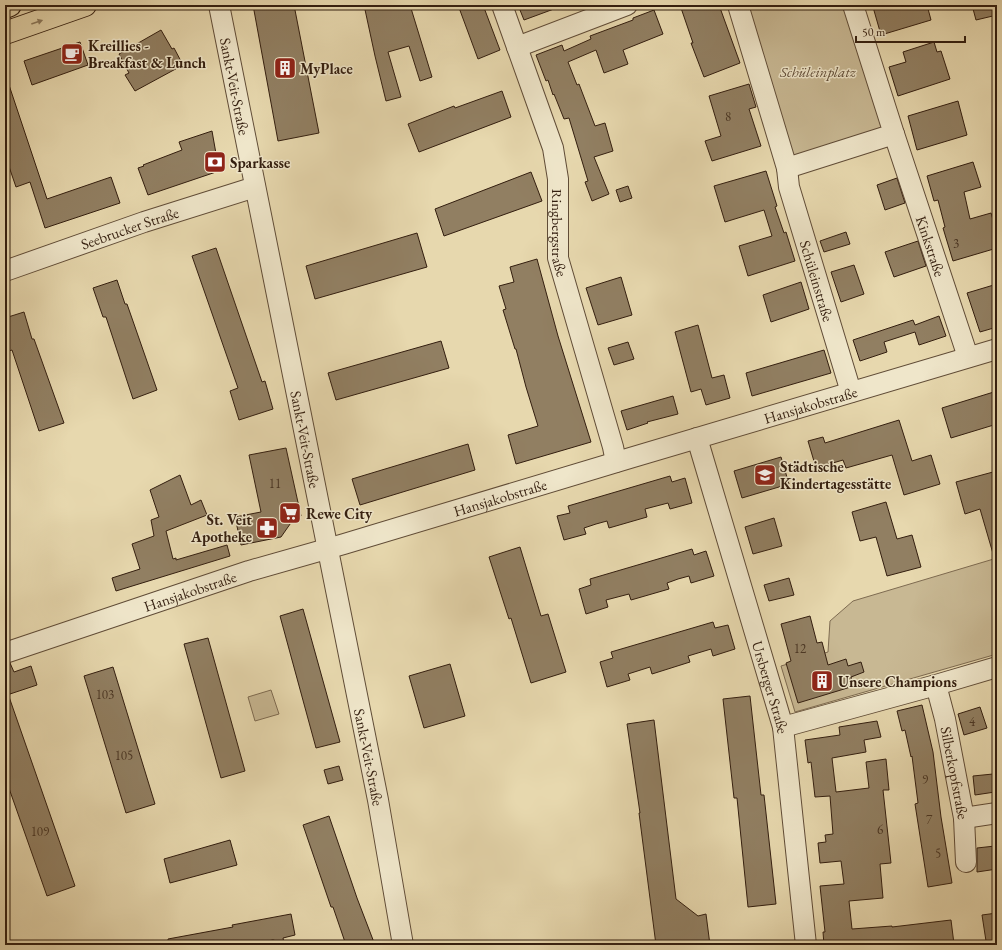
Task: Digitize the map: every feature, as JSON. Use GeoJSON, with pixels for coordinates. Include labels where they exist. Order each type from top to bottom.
{"type":"FeatureCollection","features":[{"type":"Feature","properties":{"kind":"main road"},"geometry":{"type":"LineString","coordinates":[[5,7],[10,5]]}},
{"type":"Feature","properties":{"kind":"main road"},"geometry":{"type":"LineString","coordinates":[[5,33],[86,5]]}},
{"type":"Feature","properties":{"kind":"street","name":"Sankt-Veit-Straße"},"geometry":{"type":"LineString","coordinates":[[219,5],[378,800],[403,945]]}},
{"type":"Feature","properties":{"kind":"street","name":"Ringbergstraße"},"geometry":{"type":"LineString","coordinates":[[502,5],[552,148],[558,179],[558,258],[613,447],[616,462]]}},
{"type":"Feature","properties":{"kind":"street"},"geometry":{"type":"LineString","coordinates":[[517,47],[627,5]]}},
{"type":"Feature","properties":{"kind":"street"},"geometry":{"type":"LineString","coordinates":[[738,5],[788,168],[894,134],[853,5]]}},
{"type":"Feature","properties":{"kind":"street","name":"Kinkstraße"},"geometry":{"type":"LineString","coordinates":[[894,134],[968,357]]}},
{"type":"Feature","properties":{"kind":"street","name":"Schüleinstraße"},"geometry":{"type":"LineString","coordinates":[[788,168],[789,186],[851,392]]}},
{"type":"Feature","properties":{"kind":"street","name":"Seebrucker Straße"},"geometry":{"type":"LineString","coordinates":[[5,271],[144,222],[255,187]]}},
{"type":"Feature","properties":{"kind":"street","name":"Hansjakobstraße"},"geometry":{"type":"LineString","coordinates":[[5,654],[249,571],[997,349]]}},
{"type":"Feature","properties":{"kind":"street","name":"Ursberger Straße"},"geometry":{"type":"LineString","coordinates":[[697,438],[782,727],[806,945]]}},
{"type":"Feature","properties":{"kind":"street"},"geometry":{"type":"LineString","coordinates":[[782,727],[936,686],[997,667]]}},
{"type":"Feature","properties":{"kind":"street","name":"Silberkopfstraße"},"geometry":{"type":"LineString","coordinates":[[936,686],[945,719],[964,818],[966,862]]}},
{"type":"Feature","properties":{"kind":"street"},"geometry":{"type":"LineString","coordinates":[[964,818],[997,813]]}},
{"type":"Feature","properties":{"kind":"green space","name":"Schüleinplatz"},"geometry":{"type":"Polygon","coordinates":[[[744,5],[852,5],[891,136],[792,165],[744,5]]]}},
{"type":"Feature","properties":{"kind":"green space"},"geometry":{"type":"Polygon","coordinates":[[[997,558],[997,654],[795,712],[781,666],[828,652],[830,621],[853,601],[997,558]]]}},
{"type":"Feature","properties":{"kind":"green space"},"geometry":{"type":"Polygon","coordinates":[[[271,690],[279,714],[255,721],[248,697],[271,690]]]}},
{"type":"Feature","properties":{"kind":"building","name":"MyPlace"},"geometry":{"type":"Polygon","coordinates":[[[253,5],[294,5],[319,133],[278,141],[253,5]]]}},
{"type":"Feature","properties":{"kind":"building"},"geometry":{"type":"Polygon","coordinates":[[[364,5],[410,5],[432,77],[420,81],[409,46],[388,52],[401,97],[386,101],[364,5]]]}},
{"type":"Feature","properties":{"kind":"building"},"geometry":{"type":"Polygon","coordinates":[[[458,5],[483,5],[500,50],[478,59],[458,5]]]}},
{"type":"Feature","properties":{"kind":"building"},"geometry":{"type":"Polygon","coordinates":[[[518,5],[562,5],[562,6],[524,20],[518,5]]]}},
{"type":"Feature","properties":{"kind":"building"},"geometry":{"type":"Polygon","coordinates":[[[680,5],[719,5],[740,63],[704,77],[691,43],[693,43],[680,5]]]}},
{"type":"Feature","properties":{"kind":"building"},"geometry":{"type":"Polygon","coordinates":[[[880,5],[927,5],[931,20],[881,35],[873,7],[880,5]]]}},
{"type":"Feature","properties":{"kind":"building"},"geometry":{"type":"Polygon","coordinates":[[[972,5],[997,5],[997,15],[976,20],[972,5]]]}},
{"type":"Feature","properties":{"kind":"building"},"geometry":{"type":"Polygon","coordinates":[[[654,10],[663,34],[623,50],[628,64],[604,73],[596,50],[568,62],[577,85],[579,84],[595,126],[605,123],[613,151],[594,157],[609,194],[592,201],[585,182],[588,181],[569,118],[564,119],[548,80],[546,81],[536,55],[562,45],[564,51],[591,39],[590,36],[633,20],[633,18],[654,10]]]}},
{"type":"Feature","properties":{"kind":"building"},"geometry":{"type":"Polygon","coordinates":[[[161,30],[172,49],[174,48],[183,65],[135,91],[125,75],[129,73],[119,54],[161,30]]]}},
{"type":"Feature","properties":{"kind":"building"},"geometry":{"type":"Polygon","coordinates":[[[80,42],[88,65],[32,85],[24,61],[80,42]]]}},
{"type":"Feature","properties":{"kind":"building"},"geometry":{"type":"Polygon","coordinates":[[[934,42],[937,52],[941,51],[950,79],[898,96],[889,67],[906,62],[903,52],[934,42]]]}},
{"type":"Feature","properties":{"kind":"building"},"geometry":{"type":"Polygon","coordinates":[[[7,79],[47,199],[111,177],[120,203],[45,228],[30,182],[16,187],[5,155],[5,80],[7,79]]]}},
{"type":"Feature","properties":{"kind":"building"},"geometry":{"type":"Polygon","coordinates":[[[749,84],[756,107],[749,109],[761,146],[712,161],[705,141],[721,136],[709,96],[749,84]]]}},
{"type":"Feature","properties":{"kind":"building"},"geometry":{"type":"Polygon","coordinates":[[[502,91],[511,117],[419,152],[408,124],[454,106],[455,108],[502,91]]]}},
{"type":"Feature","properties":{"kind":"building"},"geometry":{"type":"Polygon","coordinates":[[[958,101],[967,135],[917,150],[908,116],[958,101]]]}},
{"type":"Feature","properties":{"kind":"building"},"geometry":{"type":"Polygon","coordinates":[[[212,131],[218,165],[215,167],[216,172],[148,195],[138,168],[182,150],[179,142],[212,131]]]}},
{"type":"Feature","properties":{"kind":"building"},"geometry":{"type":"Polygon","coordinates":[[[973,162],[981,187],[964,192],[970,219],[991,213],[997,233],[997,248],[953,261],[943,228],[945,227],[938,200],[934,201],[927,176],[973,162]]]}},
{"type":"Feature","properties":{"kind":"building"},"geometry":{"type":"Polygon","coordinates":[[[766,171],[777,206],[775,207],[784,233],[786,232],[795,261],[748,276],[739,246],[772,236],[764,210],[725,222],[714,186],[766,171]]]}},
{"type":"Feature","properties":{"kind":"building"},"geometry":{"type":"Polygon","coordinates":[[[531,172],[542,201],[444,236],[435,209],[531,172]]]}},
{"type":"Feature","properties":{"kind":"building"},"geometry":{"type":"Polygon","coordinates":[[[897,178],[905,203],[885,210],[877,185],[897,178]]]}},
{"type":"Feature","properties":{"kind":"building"},"geometry":{"type":"Polygon","coordinates":[[[628,186],[632,198],[620,202],[616,190],[628,186]]]}},
{"type":"Feature","properties":{"kind":"building"},"geometry":{"type":"Polygon","coordinates":[[[846,232],[850,244],[824,252],[820,241],[846,232]]]}},
{"type":"Feature","properties":{"kind":"building"},"geometry":{"type":"Polygon","coordinates":[[[417,233],[427,267],[315,299],[306,266],[417,233]]]}},
{"type":"Feature","properties":{"kind":"building"},"geometry":{"type":"Polygon","coordinates":[[[918,241],[926,266],[894,277],[885,252],[918,241]]]}},
{"type":"Feature","properties":{"kind":"building"},"geometry":{"type":"Polygon","coordinates":[[[216,248],[262,382],[265,381],[273,409],[239,420],[230,391],[238,388],[192,256],[216,248]]]}},
{"type":"Feature","properties":{"kind":"building"},"geometry":{"type":"Polygon","coordinates":[[[537,259],[558,336],[591,442],[516,464],[508,435],[538,426],[503,310],[506,309],[499,286],[514,282],[510,267],[537,259]]]}},
{"type":"Feature","properties":{"kind":"building"},"geometry":{"type":"Polygon","coordinates":[[[854,265],[864,294],[841,302],[831,272],[854,265]]]}},
{"type":"Feature","properties":{"kind":"building"},"geometry":{"type":"Polygon","coordinates":[[[621,277],[632,315],[598,325],[586,288],[621,277]]]}},
{"type":"Feature","properties":{"kind":"building"},"geometry":{"type":"Polygon","coordinates":[[[117,280],[157,390],[133,399],[106,317],[103,317],[93,288],[117,280]]]}},
{"type":"Feature","properties":{"kind":"building"},"geometry":{"type":"Polygon","coordinates":[[[801,282],[809,309],[771,322],[763,295],[801,282]]]}},
{"type":"Feature","properties":{"kind":"building"},"geometry":{"type":"Polygon","coordinates":[[[997,284],[997,327],[980,332],[967,293],[997,284]]]}},
{"type":"Feature","properties":{"kind":"building"},"geometry":{"type":"Polygon","coordinates":[[[24,312],[32,339],[34,339],[64,423],[39,431],[12,350],[9,351],[5,340],[5,318],[24,312]]]}},
{"type":"Feature","properties":{"kind":"building"},"geometry":{"type":"Polygon","coordinates":[[[939,316],[946,336],[919,345],[915,332],[884,342],[887,352],[860,361],[853,340],[913,320],[915,325],[939,316]]]}},
{"type":"Feature","properties":{"kind":"building"},"geometry":{"type":"Polygon","coordinates":[[[698,325],[712,378],[724,375],[730,398],[706,405],[701,389],[691,392],[675,332],[698,325]]]}},
{"type":"Feature","properties":{"kind":"building"},"geometry":{"type":"Polygon","coordinates":[[[441,341],[449,368],[336,400],[328,373],[441,341]]]}},
{"type":"Feature","properties":{"kind":"building"},"geometry":{"type":"Polygon","coordinates":[[[628,342],[634,359],[614,365],[608,348],[628,342]]]}},
{"type":"Feature","properties":{"kind":"building"},"geometry":{"type":"Polygon","coordinates":[[[824,350],[831,373],[752,396],[746,373],[824,350]]]}},
{"type":"Feature","properties":{"kind":"building"},"geometry":{"type":"Polygon","coordinates":[[[997,391],[997,424],[951,438],[942,408],[997,391]]]}},
{"type":"Feature","properties":{"kind":"building"},"geometry":{"type":"Polygon","coordinates":[[[673,396],[678,414],[647,422],[648,423],[627,430],[621,411],[673,396]]]}},
{"type":"Feature","properties":{"kind":"building"},"geometry":{"type":"Polygon","coordinates":[[[899,420],[912,461],[931,455],[940,484],[904,495],[892,455],[846,468],[843,460],[816,468],[808,441],[823,437],[825,443],[899,420]]]}},
{"type":"Feature","properties":{"kind":"building"},"geometry":{"type":"Polygon","coordinates":[[[468,444],[475,470],[360,505],[352,479],[468,444]]]}},
{"type":"Feature","properties":{"kind":"building"},"geometry":{"type":"Polygon","coordinates":[[[286,448],[301,516],[295,517],[281,537],[241,545],[235,517],[261,512],[249,455],[286,448]]]}},
{"type":"Feature","properties":{"kind":"building"},"geometry":{"type":"Polygon","coordinates":[[[781,457],[789,484],[742,498],[734,471],[781,457]]]}},
{"type":"Feature","properties":{"kind":"building"},"geometry":{"type":"Polygon","coordinates":[[[993,472],[997,484],[997,557],[994,557],[980,509],[965,514],[956,482],[993,472]]]}},
{"type":"Feature","properties":{"kind":"building"},"geometry":{"type":"Polygon","coordinates":[[[180,475],[191,505],[201,500],[207,515],[166,531],[173,559],[176,558],[176,560],[227,545],[230,556],[116,591],[112,578],[140,569],[132,544],[154,536],[151,520],[159,517],[150,490],[180,475]]]}},
{"type":"Feature","properties":{"kind":"building"},"geometry":{"type":"Polygon","coordinates":[[[670,476],[672,482],[685,478],[692,503],[670,509],[668,503],[645,509],[647,517],[609,528],[607,521],[596,524],[584,528],[586,534],[564,540],[557,516],[570,513],[568,506],[670,476]]]}},
{"type":"Feature","properties":{"kind":"building"},"geometry":{"type":"Polygon","coordinates":[[[886,502],[897,539],[912,535],[921,567],[887,576],[876,537],[860,541],[852,512],[886,502]]]}},
{"type":"Feature","properties":{"kind":"building"},"geometry":{"type":"Polygon","coordinates":[[[774,518],[782,546],[753,554],[745,527],[774,518]]]}},
{"type":"Feature","properties":{"kind":"building"},"geometry":{"type":"Polygon","coordinates":[[[520,547],[541,616],[548,614],[566,672],[531,683],[511,618],[509,619],[489,557],[520,547]]]}},
{"type":"Feature","properties":{"kind":"building"},"geometry":{"type":"Polygon","coordinates":[[[692,549],[694,555],[706,551],[714,576],[691,583],[689,576],[678,579],[667,583],[669,589],[631,600],[629,594],[606,600],[608,607],[586,614],[579,589],[591,585],[590,579],[692,549]]]}},
{"type":"Feature","properties":{"kind":"building"},"geometry":{"type":"Polygon","coordinates":[[[789,578],[794,595],[769,601],[764,585],[789,578]]]}},
{"type":"Feature","properties":{"kind":"building"},"geometry":{"type":"Polygon","coordinates":[[[303,609],[340,742],[316,748],[280,616],[303,609]]]}},
{"type":"Feature","properties":{"kind":"building"},"geometry":{"type":"Polygon","coordinates":[[[810,616],[817,643],[822,642],[828,665],[846,659],[848,666],[861,662],[864,672],[851,677],[854,686],[798,703],[786,663],[791,661],[781,624],[810,616]]]}},
{"type":"Feature","properties":{"kind":"building"},"geometry":{"type":"Polygon","coordinates":[[[713,622],[715,628],[728,625],[735,649],[713,656],[711,649],[688,656],[690,662],[652,674],[650,667],[628,674],[630,680],[607,687],[600,662],[613,658],[611,652],[713,622]]]}},
{"type":"Feature","properties":{"kind":"building"},"geometry":{"type":"Polygon","coordinates":[[[208,638],[245,771],[221,778],[184,644],[208,638]]]}},
{"type":"Feature","properties":{"kind":"building"},"geometry":{"type":"Polygon","coordinates":[[[10,663],[14,672],[31,666],[37,685],[10,694],[5,680],[5,664],[10,663]]]}},
{"type":"Feature","properties":{"kind":"building"},"geometry":{"type":"Polygon","coordinates":[[[450,664],[465,716],[424,728],[409,676],[450,664]]]}},
{"type":"Feature","properties":{"kind":"building"},"geometry":{"type":"Polygon","coordinates":[[[113,667],[155,804],[126,813],[84,676],[113,667]]]}},
{"type":"Feature","properties":{"kind":"building"},"geometry":{"type":"Polygon","coordinates":[[[7,691],[75,886],[47,896],[5,777],[5,692],[7,691]]]}},
{"type":"Feature","properties":{"kind":"building"},"geometry":{"type":"Polygon","coordinates":[[[750,696],[761,795],[764,795],[776,904],[748,907],[737,798],[734,798],[723,699],[750,696]]]}},
{"type":"Feature","properties":{"kind":"building"},"geometry":{"type":"Polygon","coordinates":[[[922,705],[933,752],[941,817],[952,883],[928,887],[915,804],[918,803],[912,756],[911,757],[905,730],[902,731],[897,711],[922,705]]]}},
{"type":"Feature","properties":{"kind":"building"},"geometry":{"type":"Polygon","coordinates":[[[980,707],[987,728],[964,735],[958,714],[980,707]]]}},
{"type":"Feature","properties":{"kind":"building"},"geometry":{"type":"Polygon","coordinates":[[[654,720],[676,899],[698,916],[706,914],[710,945],[656,945],[640,813],[627,724],[654,720]]]}},
{"type":"Feature","properties":{"kind":"building"},"geometry":{"type":"Polygon","coordinates":[[[877,721],[881,737],[864,740],[866,752],[832,758],[836,792],[869,788],[866,762],[886,759],[889,790],[883,790],[891,863],[880,864],[883,898],[849,901],[852,929],[892,927],[951,920],[954,944],[824,945],[823,932],[825,932],[820,886],[844,884],[841,861],[820,863],[818,843],[826,842],[825,835],[833,834],[830,796],[815,797],[811,762],[808,763],[805,740],[840,735],[839,727],[877,721]]]}},
{"type":"Feature","properties":{"kind":"building"},"geometry":{"type":"Polygon","coordinates":[[[339,766],[343,780],[328,784],[324,770],[339,766]]]}},
{"type":"Feature","properties":{"kind":"building"},"geometry":{"type":"Polygon","coordinates":[[[993,774],[995,792],[975,795],[973,776],[993,774]]]}},
{"type":"Feature","properties":{"kind":"building"},"geometry":{"type":"Polygon","coordinates":[[[329,816],[375,945],[346,945],[333,907],[331,907],[303,825],[329,816]]]}},
{"type":"Feature","properties":{"kind":"building"},"geometry":{"type":"Polygon","coordinates":[[[230,840],[237,865],[170,883],[164,859],[230,840]]]}},
{"type":"Feature","properties":{"kind":"building"},"geometry":{"type":"Polygon","coordinates":[[[995,846],[997,869],[977,872],[977,848],[995,846]]]}},
{"type":"Feature","properties":{"kind":"building"},"geometry":{"type":"Polygon","coordinates":[[[997,913],[997,940],[986,941],[982,915],[997,913]]]}},
{"type":"Feature","properties":{"kind":"building"},"geometry":{"type":"Polygon","coordinates":[[[291,914],[295,935],[283,938],[284,943],[273,940],[246,945],[168,945],[168,939],[291,914]]]}},
{"type":"Feature","properties":{"kind":"place","name":"Kreillies - Breakfast & Lunch"},"geometry":{"type":"Point","coordinates":[72,54]}},
{"type":"Feature","properties":{"kind":"place","name":"MyPlace"},"geometry":{"type":"Point","coordinates":[285,68]}},
{"type":"Feature","properties":{"kind":"place","name":"Sparkasse"},"geometry":{"type":"Point","coordinates":[215,162]}},
{"type":"Feature","properties":{"kind":"place","name":"Städtische Kindertagesstätte"},"geometry":{"type":"Point","coordinates":[765,475]}},
{"type":"Feature","properties":{"kind":"place","name":"Rewe City"},"geometry":{"type":"Point","coordinates":[290,513]}},
{"type":"Feature","properties":{"kind":"place","name":"St. Veit Apotheke"},"geometry":{"type":"Point","coordinates":[267,528]}},
{"type":"Feature","properties":{"kind":"place","name":"Unsere Champions"},"geometry":{"type":"Point","coordinates":[822,681]}}]}
